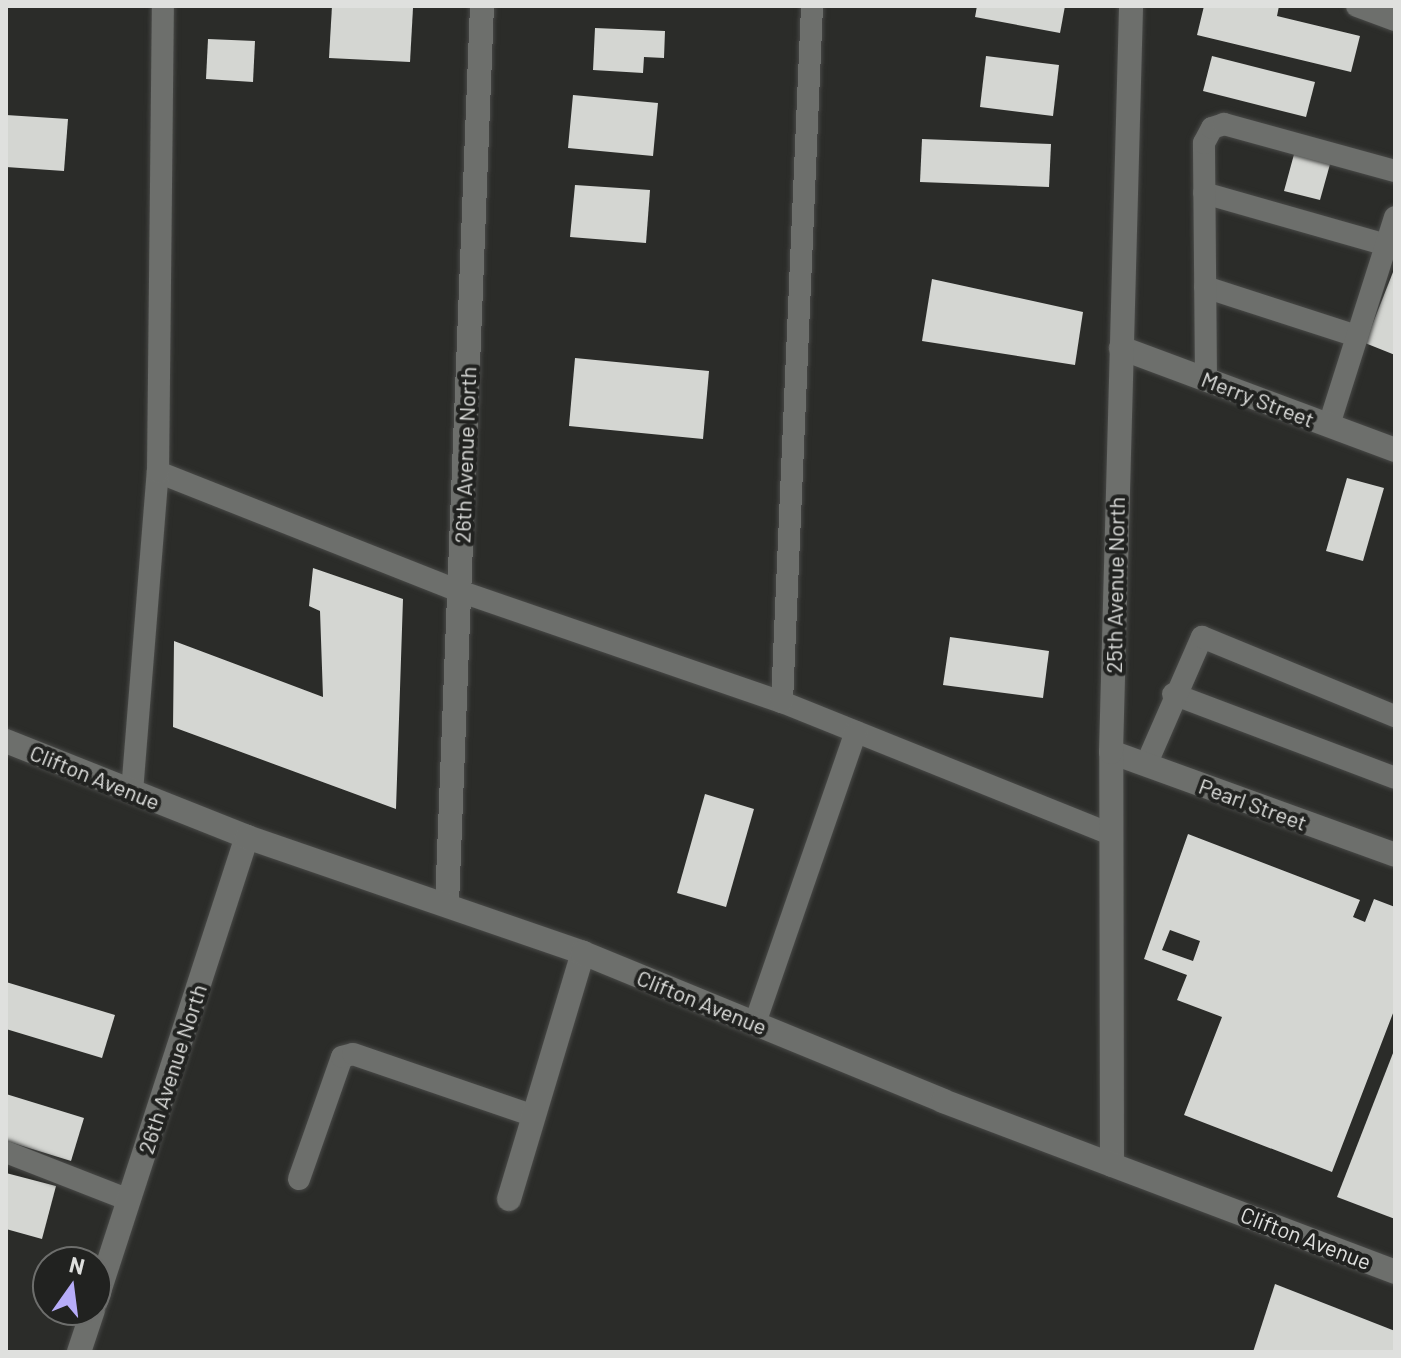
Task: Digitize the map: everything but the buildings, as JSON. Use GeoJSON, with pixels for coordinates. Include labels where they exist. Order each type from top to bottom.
{"type":"FeatureCollection","features":[{"type":"Feature","properties":{"kind":"street","name":"26th Avenue North"},"geometry":{"type":"LineString","coordinates":[[447,904],[482,6]]}},
{"type":"Feature","properties":{"kind":"street","name":"25th Avenue North"},"geometry":{"type":"LineString","coordinates":[[1112,1165],[1111,752],[1131,6]]}},
{"type":"Feature","properties":{"kind":"street","name":"Merry Street"},"geometry":{"type":"LineString","coordinates":[[1121,348],[1395,450]]}},
{"type":"Feature","properties":{"kind":"street","name":"Clifton Avenue"},"geometry":{"type":"LineString","coordinates":[[6,741],[247,837],[583,953],[1112,1165],[1395,1272]]}},
{"type":"Feature","properties":{"kind":"street","name":"Pearl Street"},"geometry":{"type":"LineString","coordinates":[[1111,752],[1395,855]]}},
{"type":"Feature","properties":{"kind":"street","name":"26th Avenue North"},"geometry":{"type":"LineString","coordinates":[[112,1252],[247,837]]}},
{"type":"Feature","properties":{"kind":"street"},"geometry":{"type":"LineString","coordinates":[[509,1199],[583,953]]}},
{"type":"Feature","properties":{"kind":"street"},"geometry":{"type":"LineString","coordinates":[[79,1352],[88,1326]]}},
{"type":"Feature","properties":{"kind":"lane"},"geometry":{"type":"LineString","coordinates":[[132,792],[158,472],[163,6]]}},
{"type":"Feature","properties":{"kind":"lane"},"geometry":{"type":"LineString","coordinates":[[782,702],[812,6]]}},
{"type":"Feature","properties":{"kind":"lane"},"geometry":{"type":"LineString","coordinates":[[1357,6],[1395,20]]}},
{"type":"Feature","properties":{"kind":"lane"},"geometry":{"type":"LineString","coordinates":[[1206,379],[1204,143],[1224,124],[1395,171]]}},
{"type":"Feature","properties":{"kind":"lane"},"geometry":{"type":"LineString","coordinates":[[1204,193],[1386,245]]}},
{"type":"Feature","properties":{"kind":"lane"},"geometry":{"type":"LineString","coordinates":[[1329,425],[1395,217]]}},
{"type":"Feature","properties":{"kind":"lane"},"geometry":{"type":"LineString","coordinates":[[1205,287],[1357,336]]}},
{"type":"Feature","properties":{"kind":"lane"},"geometry":{"type":"LineString","coordinates":[[158,472],[459,591],[782,702],[1111,834]]}},
{"type":"Feature","properties":{"kind":"lane"},"geometry":{"type":"LineString","coordinates":[[1146,765],[1173,694],[1202,637],[1395,716]]}},
{"type":"Feature","properties":{"kind":"lane"},"geometry":{"type":"LineString","coordinates":[[1173,694],[1395,778]]}},
{"type":"Feature","properties":{"kind":"lane"},"geometry":{"type":"LineString","coordinates":[[755,1023],[856,732]]}},
{"type":"Feature","properties":{"kind":"lane"},"geometry":{"type":"LineString","coordinates":[[299,1179],[342,1057],[353,1054],[534,1116]]}},
{"type":"Feature","properties":{"kind":"lane"},"geometry":{"type":"LineString","coordinates":[[6,1152],[129,1200]]}}]}
